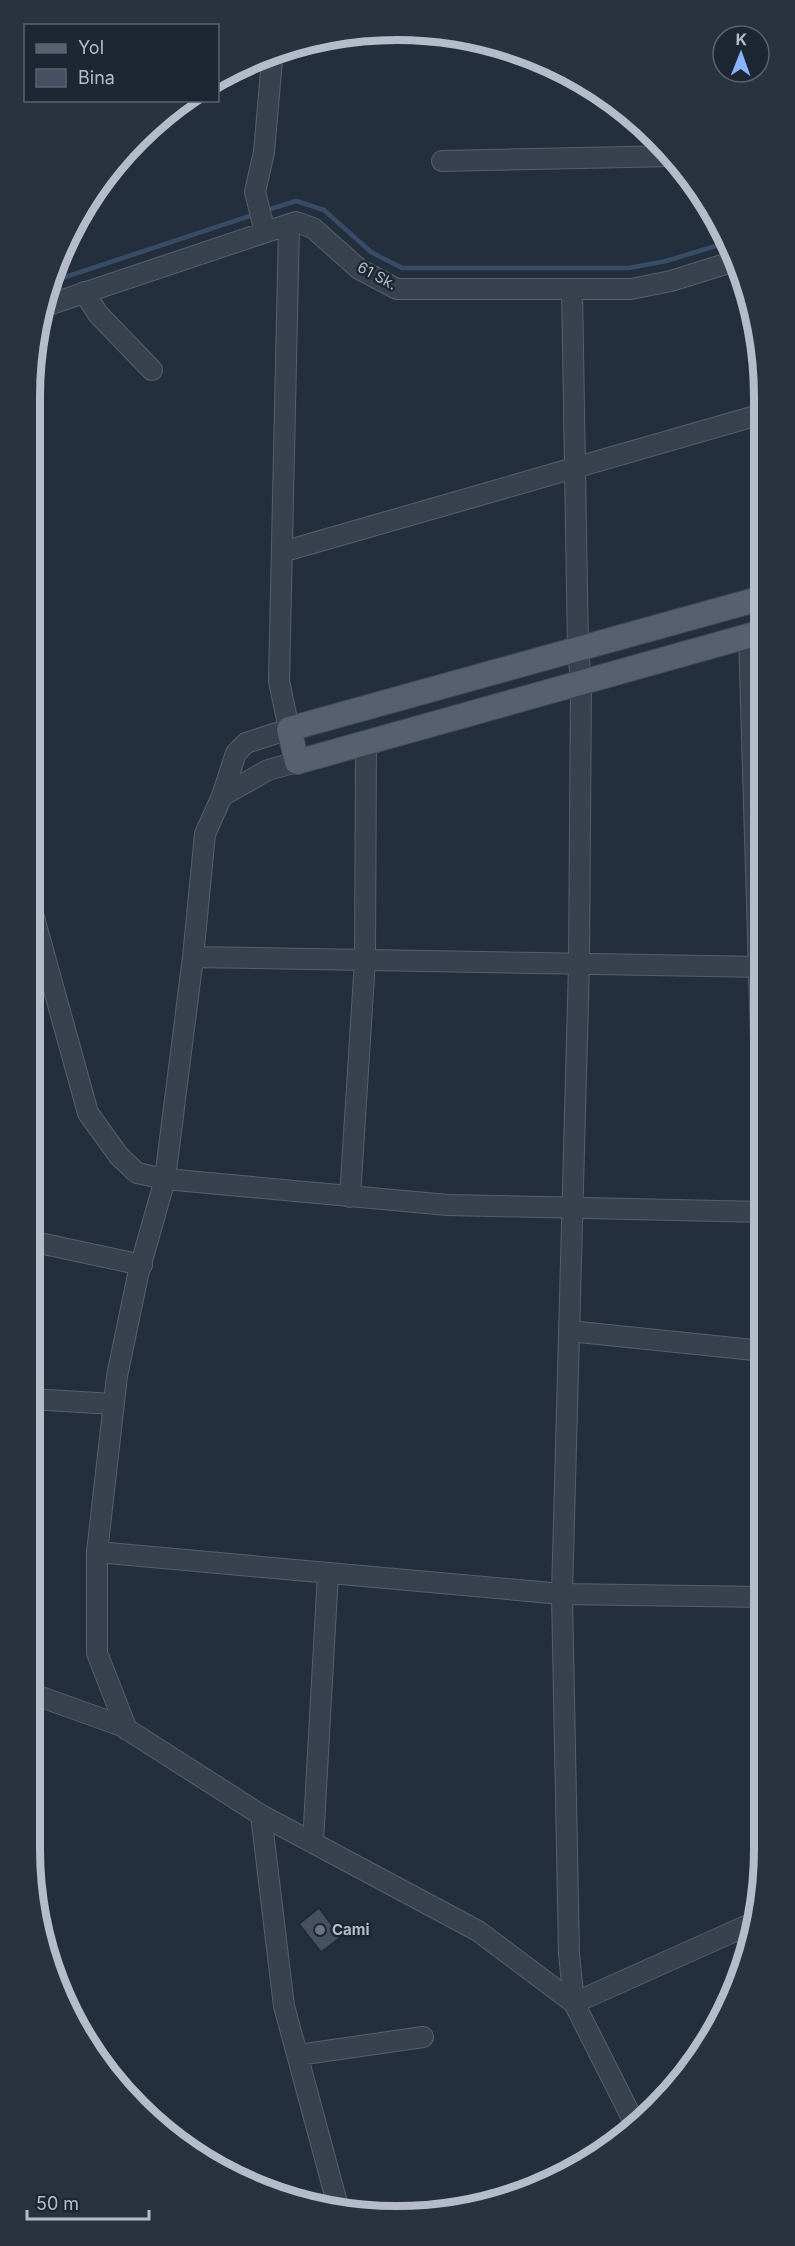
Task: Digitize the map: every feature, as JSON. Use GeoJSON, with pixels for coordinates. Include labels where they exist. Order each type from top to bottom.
{"type":"FeatureCollection","features":[{"type":"Feature","properties":{"kind":"main road"},"geometry":{"type":"LineString","coordinates":[[754,600],[289,729],[297,762],[754,635]]}},
{"type":"Feature","properties":{"kind":"street"},"geometry":{"type":"LineString","coordinates":[[261,219],[255,192],[264,152],[272,64]]}},
{"type":"Feature","properties":{"kind":"street"},"geometry":{"type":"LineString","coordinates":[[442,161],[661,156]]}},
{"type":"Feature","properties":{"kind":"street","name":"61 Sk."},"geometry":{"type":"LineString","coordinates":[[54,303],[261,219],[289,225],[296,222],[314,228],[359,269],[397,289],[631,289],[671,281],[728,263]]}},
{"type":"Feature","properties":{"kind":"street"},"geometry":{"type":"LineString","coordinates":[[127,1730],[97,1653],[97,1552],[117,1376],[142,1265],[165,1179],[193,957],[205,834],[222,796],[236,753],[246,743],[289,729],[279,681],[289,225]]}},
{"type":"Feature","properties":{"kind":"street"},"geometry":{"type":"LineString","coordinates":[[572,289],[578,649],[581,682],[579,964],[562,1594],[569,1954],[573,2003],[632,2118]]}},
{"type":"Feature","properties":{"kind":"street"},"geometry":{"type":"LineString","coordinates":[[84,292],[98,314],[152,370]]}},
{"type":"Feature","properties":{"kind":"street"},"geometry":{"type":"LineString","coordinates":[[282,552],[754,416]]}},
{"type":"Feature","properties":{"kind":"street"},"geometry":{"type":"LineString","coordinates":[[350,1197],[365,960],[366,742]]}},
{"type":"Feature","properties":{"kind":"street"},"geometry":{"type":"LineString","coordinates":[[222,796],[268,770],[297,762]]}},
{"type":"Feature","properties":{"kind":"street"},"geometry":{"type":"LineString","coordinates":[[40,939],[88,1113],[118,1156],[137,1173],[165,1179],[448,1205],[754,1212]]}},
{"type":"Feature","properties":{"kind":"street"},"geometry":{"type":"LineString","coordinates":[[193,957],[754,967]]}},
{"type":"Feature","properties":{"kind":"street"},"geometry":{"type":"LineString","coordinates":[[40,1243],[142,1265]]}},
{"type":"Feature","properties":{"kind":"street"},"geometry":{"type":"LineString","coordinates":[[569,1331],[754,1351]]}},
{"type":"Feature","properties":{"kind":"street"},"geometry":{"type":"LineString","coordinates":[[40,1400],[114,1404]]}},
{"type":"Feature","properties":{"kind":"street"},"geometry":{"type":"LineString","coordinates":[[97,1552],[562,1594],[754,1597]]}},
{"type":"Feature","properties":{"kind":"street"},"geometry":{"type":"LineString","coordinates":[[313,1843],[328,1573]]}},
{"type":"Feature","properties":{"kind":"street"},"geometry":{"type":"LineString","coordinates":[[40,1697],[127,1730],[261,1815],[478,1931],[573,2003]]}},
{"type":"Feature","properties":{"kind":"street"},"geometry":{"type":"LineString","coordinates":[[261,1815],[284,2006],[336,2200]]}},
{"type":"Feature","properties":{"kind":"street"},"geometry":{"type":"LineString","coordinates":[[573,2003],[746,1926]]}},
{"type":"Feature","properties":{"kind":"street"},"geometry":{"type":"LineString","coordinates":[[298,2055],[423,2037]]}},
{"type":"Feature","properties":{"kind":"building","name":"Cami"},"geometry":{"type":"Polygon","coordinates":[[[319,1908],[341,1937],[321,1952],[299,1924],[319,1908]]]}},
{"type":"Feature","properties":{"kind":"waterway"},"geometry":{"type":"LineString","coordinates":[[264,211],[296,201],[324,210],[371,252],[402,268],[629,268],[666,261],[720,245]]}},
{"type":"Feature","properties":{"kind":"waterway"},"geometry":{"type":"LineString","coordinates":[[61,278],[256,214]]}},
{"type":"Feature","properties":{"kind":"place","name":"Cami"},"geometry":{"type":"Point","coordinates":[320,1930]}}]}
